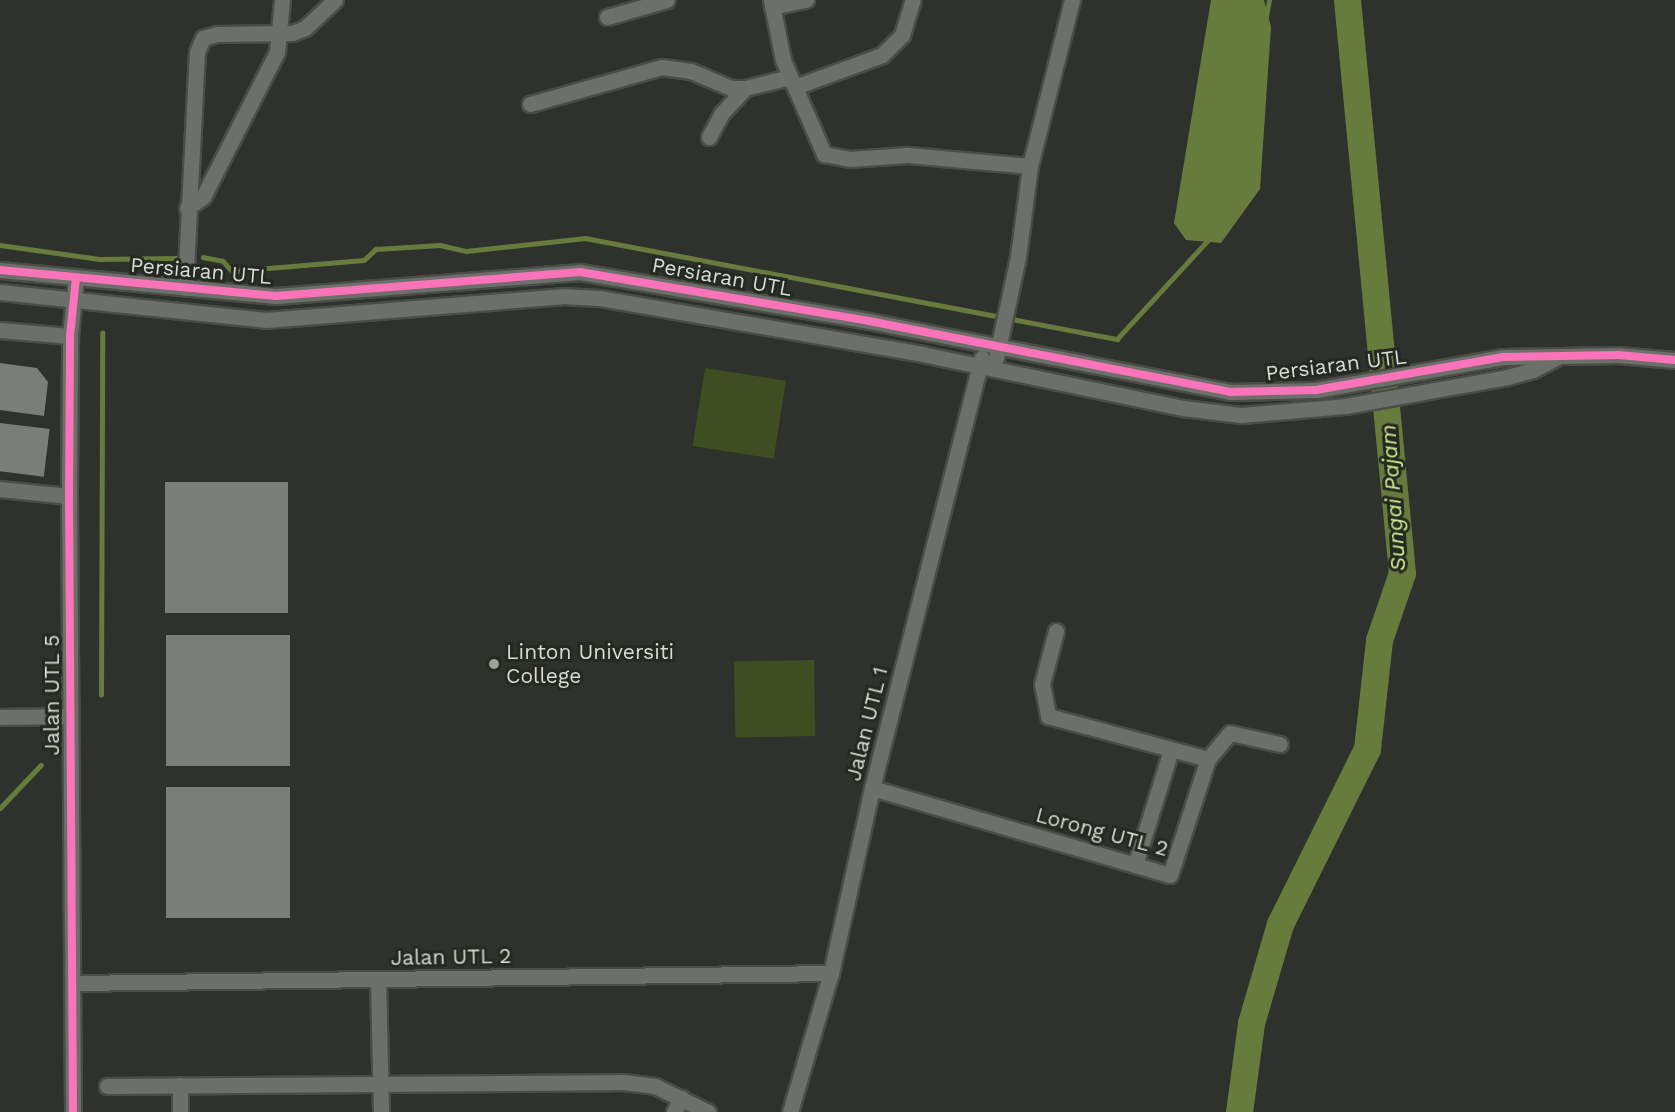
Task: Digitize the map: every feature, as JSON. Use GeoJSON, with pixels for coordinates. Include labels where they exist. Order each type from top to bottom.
{"type":"FeatureCollection","features":[{"type":"Feature","properties":{"kind":"street"},"geometry":{"type":"LineString","coordinates":[[187,208],[203,197],[277,52],[282,0]]}},
{"type":"Feature","properties":{"kind":"street"},"geometry":{"type":"LineString","coordinates":[[184,288],[197,52],[203,38],[218,33],[280,34],[305,28],[335,0]]}},
{"type":"Feature","properties":{"kind":"street"},"geometry":{"type":"LineString","coordinates":[[607,17],[667,0]]}},
{"type":"Feature","properties":{"kind":"street"},"geometry":{"type":"LineString","coordinates":[[806,0],[772,4],[792,82],[815,141],[824,154],[834,158],[907,155],[1030,166]]}},
{"type":"Feature","properties":{"kind":"street"},"geometry":{"type":"LineString","coordinates":[[531,104],[662,68],[691,71],[730,87],[745,88],[792,82],[882,54],[902,35],[913,0]]}},
{"type":"Feature","properties":{"kind":"street","name":"Jalan UTL 1"},"geometry":{"type":"LineString","coordinates":[[790,1112],[831,973],[872,788],[991,348],[1001,332],[1030,166],[1072,0]]}},
{"type":"Feature","properties":{"kind":"street"},"geometry":{"type":"LineString","coordinates":[[709,137],[722,113],[745,88]]}},
{"type":"Feature","properties":{"kind":"street","name":"Persiaran UTL"},"geometry":{"type":"LineString","coordinates":[[0,270],[276,296],[580,272],[869,321],[991,348],[1230,392],[1275,393],[1344,386],[1503,357],[1618,355],[1675,360]]}},
{"type":"Feature","properties":{"kind":"street","name":"Jalan UTL 5"},"geometry":{"type":"LineString","coordinates":[[73,1112],[69,496],[70,336],[76,278]]}},
{"type":"Feature","properties":{"kind":"street","name":"Persiaran UTL"},"geometry":{"type":"LineString","coordinates":[[0,292],[266,320],[583,296],[987,367],[1183,408],[1241,415],[1345,406],[1432,391],[1533,370],[1557,357]]}},
{"type":"Feature","properties":{"kind":"street"},"geometry":{"type":"LineString","coordinates":[[0,330],[70,336]]}},
{"type":"Feature","properties":{"kind":"street"},"geometry":{"type":"LineString","coordinates":[[0,489],[69,496]]}},
{"type":"Feature","properties":{"kind":"street"},"geometry":{"type":"LineString","coordinates":[[1056,631],[1042,684],[1048,716],[1208,759],[1230,733],[1280,744]]}},
{"type":"Feature","properties":{"kind":"street"},"geometry":{"type":"LineString","coordinates":[[0,717],[70,716]]}},
{"type":"Feature","properties":{"kind":"street"},"geometry":{"type":"LineString","coordinates":[[1136,865],[1171,750]]}},
{"type":"Feature","properties":{"kind":"street","name":"Lorong UTL 2"},"geometry":{"type":"LineString","coordinates":[[872,788],[1170,875],[1208,759]]}},
{"type":"Feature","properties":{"kind":"street","name":"Jalan UTL 2"},"geometry":{"type":"LineString","coordinates":[[72,983],[831,973]]}},
{"type":"Feature","properties":{"kind":"street"},"geometry":{"type":"LineString","coordinates":[[378,979],[381,1112]]}},
{"type":"Feature","properties":{"kind":"street"},"geometry":{"type":"LineString","coordinates":[[107,1086],[640,1082],[677,1105],[708,1112]]}},
{"type":"Feature","properties":{"kind":"street"},"geometry":{"type":"LineString","coordinates":[[180,1085],[180,1112]]}},
{"type":"Feature","properties":{"kind":"shaded area"},"geometry":{"type":"Polygon","coordinates":[[[1211,0],[1264,0],[1271,27],[1260,189],[1221,243],[1186,240],[1174,223],[1211,0]]]}},
{"type":"Feature","properties":{"kind":"shaded area"},"geometry":{"type":"Polygon","coordinates":[[[705,368],[786,381],[774,459],[693,446],[705,368]]]}},
{"type":"Feature","properties":{"kind":"shaded area"},"geometry":{"type":"Polygon","coordinates":[[[814,660],[815,736],[735,737],[734,661],[814,660]]]}},
{"type":"Feature","properties":{"kind":"building"},"geometry":{"type":"Polygon","coordinates":[[[0,363],[37,368],[48,382],[44,416],[0,410],[0,363]]]}},
{"type":"Feature","properties":{"kind":"building"},"geometry":{"type":"Polygon","coordinates":[[[0,423],[50,429],[44,477],[0,471],[0,423]]]}},
{"type":"Feature","properties":{"kind":"building"},"geometry":{"type":"Polygon","coordinates":[[[165,482],[288,482],[288,613],[165,613],[165,482]]]}},
{"type":"Feature","properties":{"kind":"building"},"geometry":{"type":"Polygon","coordinates":[[[166,635],[290,635],[290,766],[166,766],[166,635]]]}},
{"type":"Feature","properties":{"kind":"building"},"geometry":{"type":"Polygon","coordinates":[[[166,787],[290,787],[290,918],[166,918],[166,787]]]}},
{"type":"Feature","properties":{"kind":"waterway"},"geometry":{"type":"LineString","coordinates":[[1266,17],[1269,0]]}},
{"type":"Feature","properties":{"kind":"waterway","name":"Sungai Pajam"},"geometry":{"type":"LineString","coordinates":[[1239,1112],[1251,1023],[1280,924],[1367,749],[1379,640],[1402,573],[1347,0]]}},
{"type":"Feature","properties":{"kind":"waterway"},"geometry":{"type":"LineString","coordinates":[[203,257],[223,261],[232,271],[364,260],[376,249],[440,245],[466,251],[585,238],[1117,339],[1209,239]]}},
{"type":"Feature","properties":{"kind":"waterway"},"geometry":{"type":"LineString","coordinates":[[0,245],[99,259],[178,258]]}},
{"type":"Feature","properties":{"kind":"waterway"},"geometry":{"type":"LineString","coordinates":[[101,695],[102,333]]}},
{"type":"Feature","properties":{"kind":"waterway"},"geometry":{"type":"LineString","coordinates":[[0,808],[41,765]]}},
{"type":"Feature","properties":{"kind":"cycle path"},"geometry":{"type":"LineString","coordinates":[[0,270],[276,296],[580,272],[869,321],[1230,392],[1316,390],[1503,357],[1618,355],[1675,360]]}},
{"type":"Feature","properties":{"kind":"cycle path"},"geometry":{"type":"LineString","coordinates":[[73,1112],[69,496],[70,336],[76,278]]}},
{"type":"Feature","properties":{"kind":"place","name":"Linton Universiti College"},"geometry":{"type":"Point","coordinates":[494,664]}}]}
